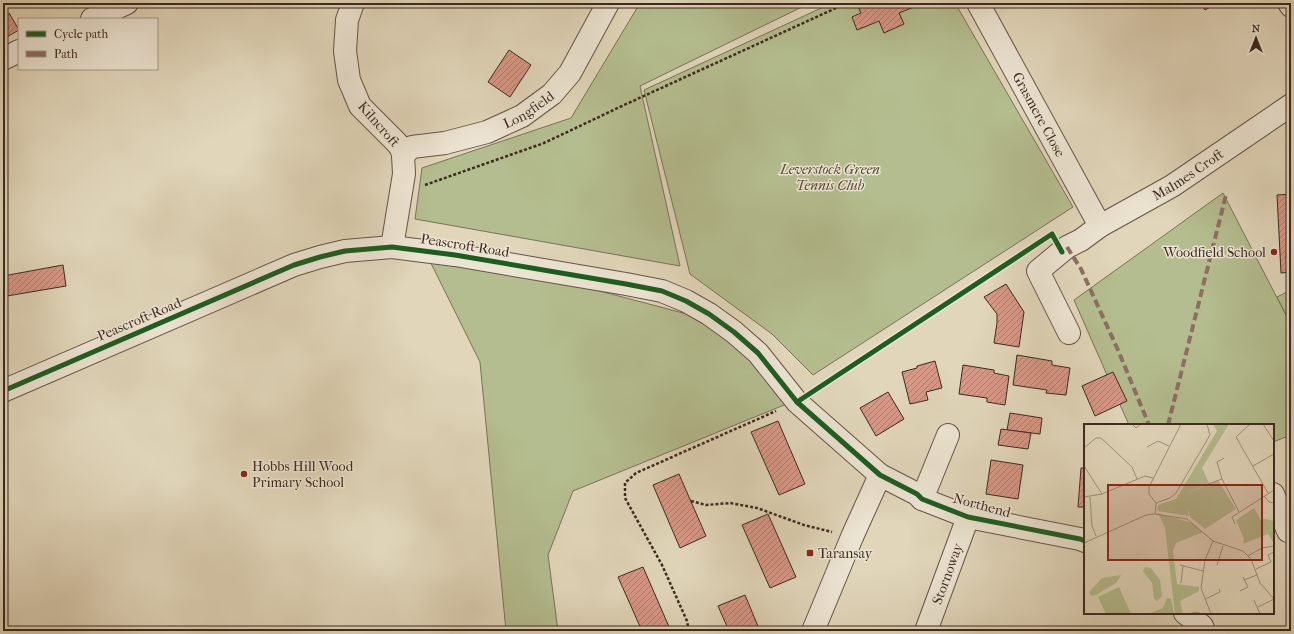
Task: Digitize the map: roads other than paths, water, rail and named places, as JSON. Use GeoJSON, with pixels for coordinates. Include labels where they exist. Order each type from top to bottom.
{"type":"FeatureCollection","features":[{"type":"Feature","properties":{"kind":"street"},"geometry":{"type":"LineString","coordinates":[[94,18],[127,3]]}},
{"type":"Feature","properties":{"kind":"street","name":"Kilncroft"},"geometry":{"type":"LineString","coordinates":[[353,3],[347,20],[345,51],[348,80],[360,106],[396,142],[401,148],[403,156],[404,174],[392,247]]}},
{"type":"Feature","properties":{"kind":"street","name":"Longfield"},"geometry":{"type":"LineString","coordinates":[[403,156],[412,147],[445,143],[487,132],[522,116],[552,94],[570,73],[608,3]]}},
{"type":"Feature","properties":{"kind":"street","name":"Grasmere Close"},"geometry":{"type":"LineString","coordinates":[[978,3],[1100,226]]}},
{"type":"Feature","properties":{"kind":"street"},"geometry":{"type":"LineString","coordinates":[[3,59],[18,52]]}},
{"type":"Feature","properties":{"kind":"street","name":"Malmes Croft"},"geometry":{"type":"LineString","coordinates":[[1068,333],[1038,271],[1067,247],[1081,240],[1100,226],[1172,186],[1291,105]]}},
{"type":"Feature","properties":{"kind":"street","name":"Peascroft Road"},"geometry":{"type":"LineString","coordinates":[[3,391],[294,265],[345,251],[392,247],[455,255],[626,284],[662,291],[686,301],[709,314],[734,332],[758,353],[797,402],[880,475]]}},
{"type":"Feature","properties":{"kind":"street"},"geometry":{"type":"LineString","coordinates":[[922,499],[948,435]]}},
{"type":"Feature","properties":{"kind":"street"},"geometry":{"type":"LineString","coordinates":[[813,631],[852,537],[880,475]]}},
{"type":"Feature","properties":{"kind":"street","name":"Northend"},"geometry":{"type":"LineString","coordinates":[[880,475],[917,494],[922,499],[968,517],[1084,541]]}},
{"type":"Feature","properties":{"kind":"street"},"geometry":{"type":"LineString","coordinates":[[1274,498],[1284,534]]}},
{"type":"Feature","properties":{"kind":"street","name":"Stornoway"},"geometry":{"type":"LineString","coordinates":[[926,631],[968,517]]}},
{"type":"Feature","properties":{"kind":"street"},"geometry":{"type":"LineString","coordinates":[[1186,614],[1202,626],[1204,631]]}},
{"type":"Feature","properties":{"kind":"place","name":"Woodfield School"},"geometry":{"type":"Point","coordinates":[1274,252]}},
{"type":"Feature","properties":{"kind":"place","name":"Hobbs Hill Wood Primary School"},"geometry":{"type":"Point","coordinates":[244,474]}},
{"type":"Feature","properties":{"kind":"place","name":"Taransay"},"geometry":{"type":"Point","coordinates":[810,553]}},
{"type":"Feature","properties":{"kind":"park label","name":"Leverstock Green Tennis Club"},"geometry":{"type":"Point","coordinates":[830,178]}}]}
